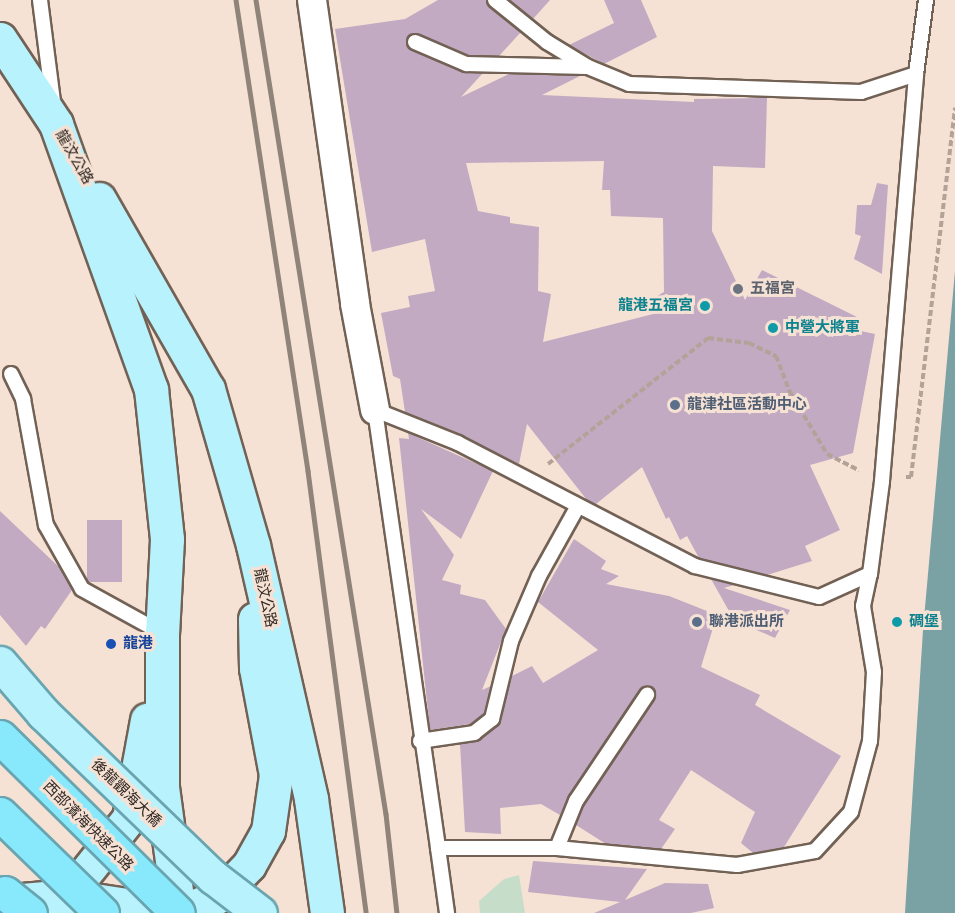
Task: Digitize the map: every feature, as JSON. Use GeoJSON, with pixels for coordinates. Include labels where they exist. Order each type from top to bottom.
{"type":"FeatureCollection","features":[{"type":"Feature","properties":{"kind":"highway","name":"西部濱海快速公路"},"geometry":{"type":"LineString","coordinates":[[0,737],[178,913]]}},
{"type":"Feature","properties":{"kind":"highway"},"geometry":{"type":"LineString","coordinates":[[0,814],[102,913]]}},
{"type":"Feature","properties":{"kind":"highway"},"geometry":{"type":"LineString","coordinates":[[7,899],[30,913]]}},
{"type":"Feature","properties":{"kind":"main road"},"geometry":{"type":"LineString","coordinates":[[0,15],[56,124]]}},
{"type":"Feature","properties":{"kind":"main road"},"geometry":{"type":"LineString","coordinates":[[0,39],[56,124]]}},
{"type":"Feature","properties":{"kind":"main road","name":"龍汶公路"},"geometry":{"type":"LineString","coordinates":[[56,124],[208,389],[253,545],[311,800],[327,913]]}},
{"type":"Feature","properties":{"kind":"main road","name":"龍汶公路"},"geometry":{"type":"LineString","coordinates":[[56,124],[151,389],[167,539],[162,633],[162,787],[178,913]]}},
{"type":"Feature","properties":{"kind":"main road"},"geometry":{"type":"LineString","coordinates":[[7,899],[67,896],[178,913],[219,896],[249,865],[268,831],[276,775],[256,668],[253,545]]}},
{"type":"Feature","properties":{"kind":"main road"},"geometry":{"type":"LineString","coordinates":[[67,896],[129,818],[162,633]]}},
{"type":"Feature","properties":{"kind":"main road","name":"後龍觀海大橋"},"geometry":{"type":"LineString","coordinates":[[0,663],[43,713],[196,861],[260,913]]}},
{"type":"Feature","properties":{"kind":"street"},"geometry":{"type":"LineString","coordinates":[[312,0],[355,304],[375,410]]}},
{"type":"Feature","properties":{"kind":"lane"},"geometry":{"type":"LineString","coordinates":[[40,0],[56,124]]}},
{"type":"Feature","properties":{"kind":"lane"},"geometry":{"type":"LineString","coordinates":[[495,0],[547,42],[588,67],[629,84],[861,92],[916,74]]}},
{"type":"Feature","properties":{"kind":"lane"},"geometry":{"type":"LineString","coordinates":[[438,848],[557,848],[737,865],[814,851],[851,812],[870,741],[874,672],[863,606],[870,574],[882,481],[916,74],[926,0]]}},
{"type":"Feature","properties":{"kind":"lane"},"geometry":{"type":"LineString","coordinates":[[415,42],[466,64],[588,67]]}},
{"type":"Feature","properties":{"kind":"lane"},"geometry":{"type":"LineString","coordinates":[[11,374],[23,399],[46,525],[82,589],[162,633]]}},
{"type":"Feature","properties":{"kind":"lane"},"geometry":{"type":"LineString","coordinates":[[447,913],[420,741],[375,410],[458,443],[695,566],[819,597],[870,574]]}},
{"type":"Feature","properties":{"kind":"lane"},"geometry":{"type":"LineString","coordinates":[[420,741],[474,733],[492,718],[511,641],[539,576],[578,506]]}},
{"type":"Feature","properties":{"kind":"lane"},"geometry":{"type":"LineString","coordinates":[[557,848],[576,801],[647,695]]}},
{"type":"Feature","properties":{"kind":"path"},"geometry":{"type":"LineString","coordinates":[[529,479],[708,338],[749,343],[776,356],[790,392],[827,454],[882,481],[911,477],[955,108]]}},
{"type":"Feature","properties":{"kind":"green space"},"geometry":{"type":"Polygon","coordinates":[[[519,875],[525,913],[480,913],[479,901],[504,879],[519,875]]]}},
{"type":"Feature","properties":{"kind":"water"},"geometry":{"type":"Polygon","coordinates":[[[955,271],[955,913],[905,913],[923,630],[955,271]]]}},
{"type":"Feature","properties":{"kind":"building"},"geometry":{"type":"Polygon","coordinates":[[[438,0],[486,0],[521,32],[499,56],[468,55],[419,34],[409,35],[406,44],[411,50],[462,72],[483,73],[461,97],[509,74],[580,76],[542,95],[694,102],[694,99],[767,98],[765,168],[713,166],[712,231],[745,300],[762,270],[859,318],[856,330],[875,334],[853,453],[810,465],[840,530],[805,546],[812,561],[767,575],[699,558],[687,536],[680,540],[669,517],[666,519],[642,467],[596,504],[587,500],[527,424],[519,464],[462,435],[405,412],[400,379],[393,376],[381,313],[410,307],[408,296],[435,291],[425,239],[372,252],[335,29],[405,19],[438,0]],[[604,161],[466,163],[478,211],[510,217],[510,223],[539,227],[538,291],[551,294],[543,342],[665,311],[657,296],[664,292],[663,218],[611,216],[610,190],[602,190],[604,161]]]}},
{"type":"Feature","properties":{"kind":"building"},"geometry":{"type":"Polygon","coordinates":[[[509,0],[550,0],[533,19],[509,0]]]}},
{"type":"Feature","properties":{"kind":"building"},"geometry":{"type":"Polygon","coordinates":[[[604,0],[641,0],[657,37],[604,64],[569,45],[614,23],[604,0]]]}},
{"type":"Feature","properties":{"kind":"building"},"geometry":{"type":"Polygon","coordinates":[[[877,183],[888,185],[882,274],[854,259],[861,236],[855,234],[857,205],[871,205],[877,183]]]}},
{"type":"Feature","properties":{"kind":"building"},"geometry":{"type":"Polygon","coordinates":[[[408,433],[493,471],[461,539],[421,509],[454,555],[442,580],[461,585],[460,594],[485,600],[506,629],[482,690],[491,686],[484,714],[470,724],[430,730],[399,438],[409,439],[408,433]]]}},
{"type":"Feature","properties":{"kind":"building"},"geometry":{"type":"Polygon","coordinates":[[[0,511],[59,567],[72,590],[45,629],[41,626],[26,646],[0,615],[0,511]]]}},
{"type":"Feature","properties":{"kind":"building"},"geometry":{"type":"Polygon","coordinates":[[[87,520],[122,520],[122,582],[87,582],[87,520]]]}},
{"type":"Feature","properties":{"kind":"building"},"geometry":{"type":"Polygon","coordinates":[[[574,539],[606,561],[601,569],[619,576],[606,584],[669,596],[717,615],[701,667],[760,695],[755,705],[841,756],[784,847],[753,853],[741,843],[755,812],[691,770],[659,820],[675,829],[661,849],[606,844],[576,825],[584,805],[654,700],[655,691],[647,686],[640,690],[569,796],[560,815],[541,804],[500,808],[501,834],[465,832],[460,744],[479,740],[498,726],[512,676],[532,666],[543,683],[598,650],[538,602],[574,539]]]}},
{"type":"Feature","properties":{"kind":"building"},"geometry":{"type":"Polygon","coordinates":[[[711,579],[734,585],[724,588],[790,610],[775,638],[734,620],[711,579]]]}},
{"type":"Feature","properties":{"kind":"building"},"geometry":{"type":"Polygon","coordinates":[[[533,861],[647,869],[625,900],[665,883],[708,884],[714,908],[691,913],[594,913],[620,902],[528,892],[533,861]]]}},
{"type":"Feature","properties":{"kind":"railway"},"geometry":{"type":"LineString","coordinates":[[236,0],[308,471],[366,913]]}},
{"type":"Feature","properties":{"kind":"railway"},"geometry":{"type":"LineString","coordinates":[[256,0],[386,814],[397,913]]}},
{"type":"Feature","properties":{"kind":"place","name":"五福宮"},"geometry":{"type":"Point","coordinates":[738,289]}},
{"type":"Feature","properties":{"kind":"place","name":"龍港五福宮"},"geometry":{"type":"Point","coordinates":[705,306]}},
{"type":"Feature","properties":{"kind":"place","name":"中營大將軍"},"geometry":{"type":"Point","coordinates":[773,328]}},
{"type":"Feature","properties":{"kind":"place","name":"龍津社區活動中心"},"geometry":{"type":"Point","coordinates":[675,405]}},
{"type":"Feature","properties":{"kind":"place","name":"聯港派出所"},"geometry":{"type":"Point","coordinates":[697,622]}},
{"type":"Feature","properties":{"kind":"place","name":"碉堡"},"geometry":{"type":"Point","coordinates":[897,622]}},
{"type":"Feature","properties":{"kind":"place","name":"龍港"},"geometry":{"type":"Point","coordinates":[111,644]}}]}
